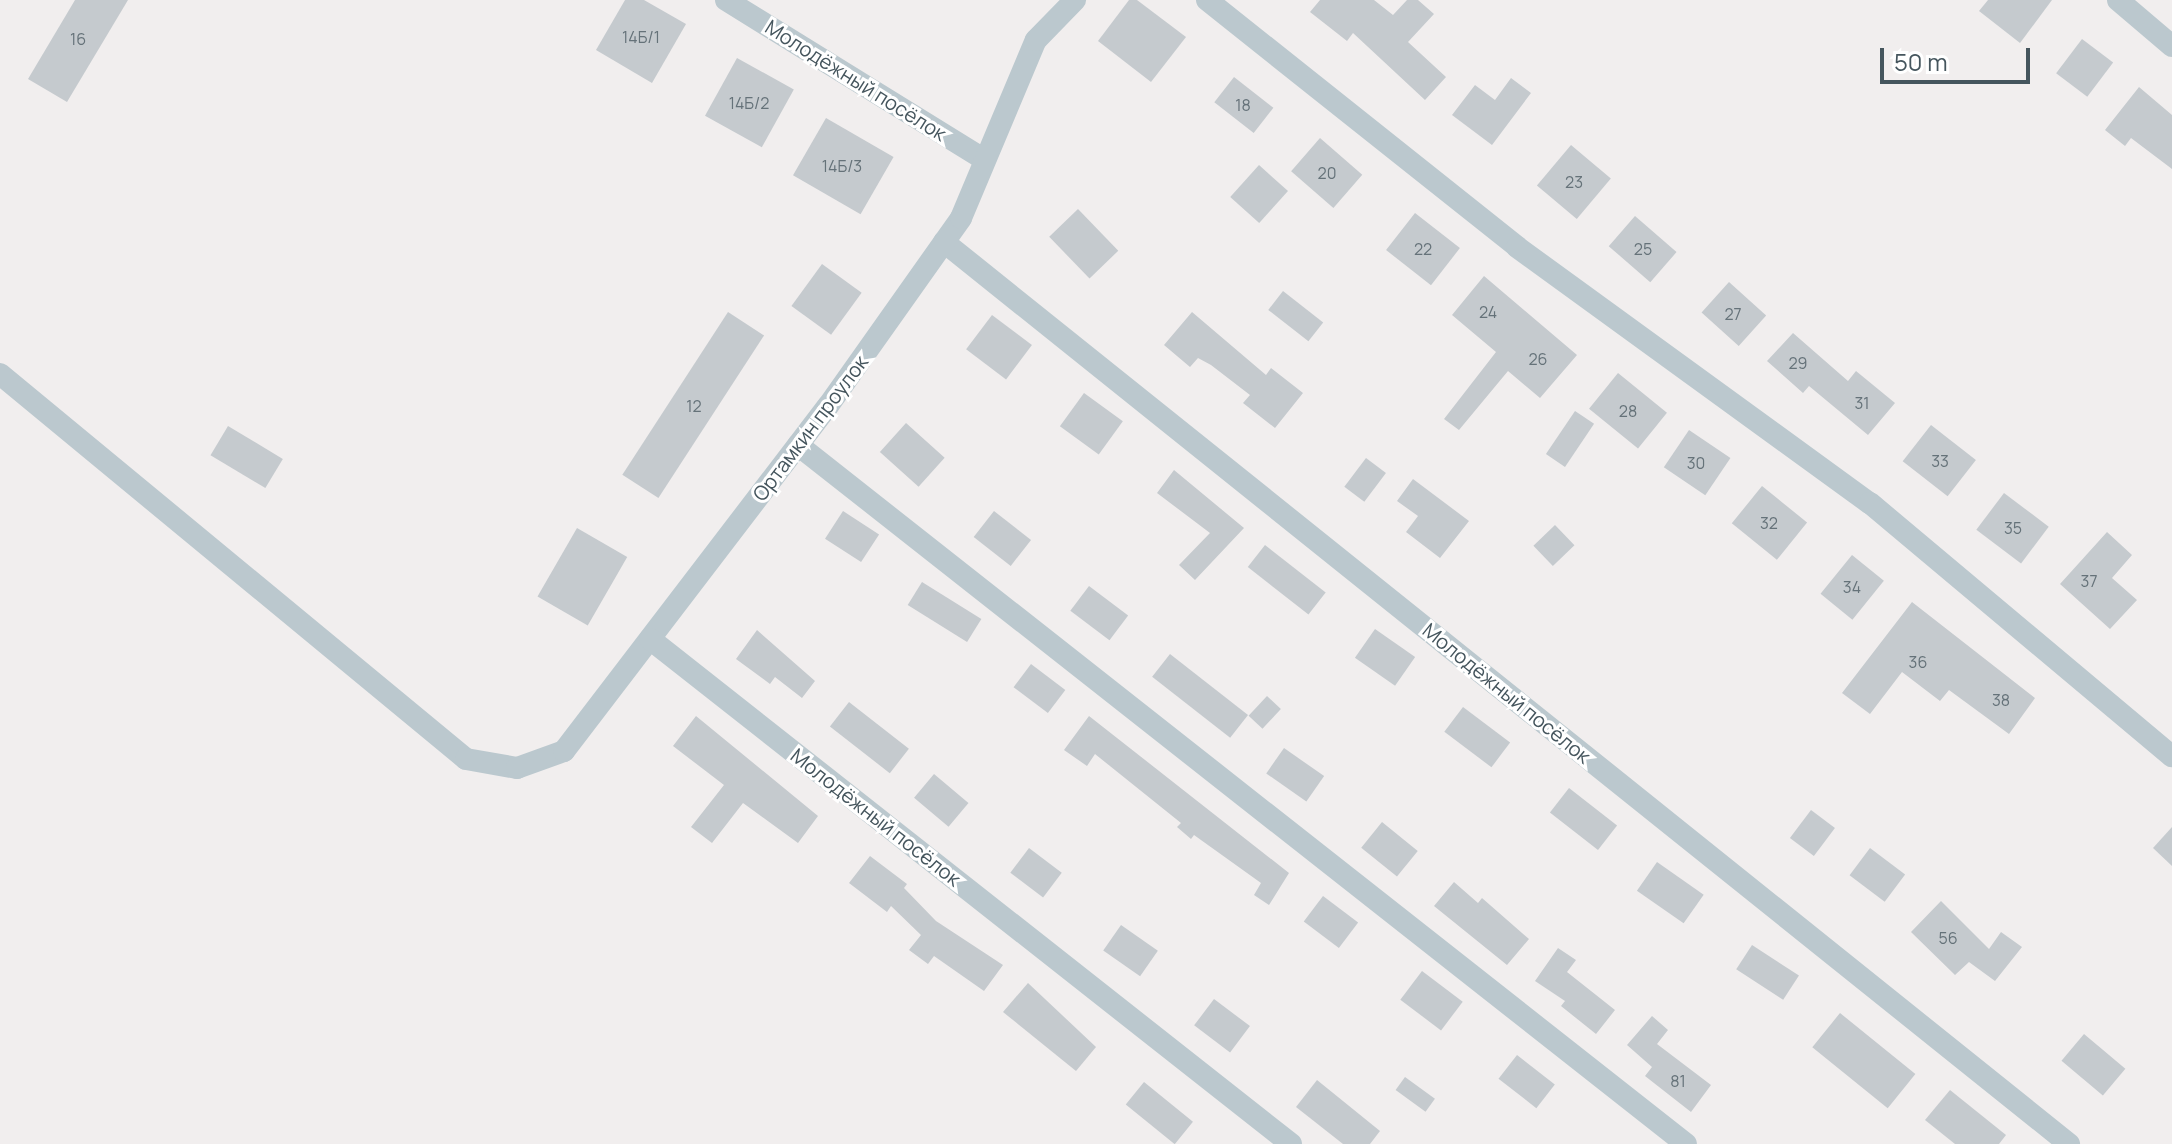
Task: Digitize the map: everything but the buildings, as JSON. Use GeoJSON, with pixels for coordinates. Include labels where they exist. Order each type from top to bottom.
{"type":"FeatureCollection","features":[{"type":"Feature","properties":{"kind":"street","name":"Молодёжный посёлок"},"geometry":{"type":"LineString","coordinates":[[726,0],[985,160]]}},
{"type":"Feature","properties":{"kind":"street","name":"Ортамкин проулок"},"geometry":{"type":"LineString","coordinates":[[0,374],[466,759],[517,768],[564,751],[798,445],[961,218],[1036,40],[1075,0]]}},
{"type":"Feature","properties":{"kind":"street"},"geometry":{"type":"LineString","coordinates":[[1207,0],[1517,247],[1870,503],[2172,756]]}},
{"type":"Feature","properties":{"kind":"street"},"geometry":{"type":"LineString","coordinates":[[2118,0],[2172,46]]}},
{"type":"Feature","properties":{"kind":"street","name":"Молодёжный посёлок"},"geometry":{"type":"LineString","coordinates":[[944,242],[2069,1144]]}},
{"type":"Feature","properties":{"kind":"street"},"geometry":{"type":"LineString","coordinates":[[798,445],[1686,1144]]}},
{"type":"Feature","properties":{"kind":"street","name":"Молодёжный посёлок"},"geometry":{"type":"LineString","coordinates":[[650,639],[1291,1144]]}}]}
